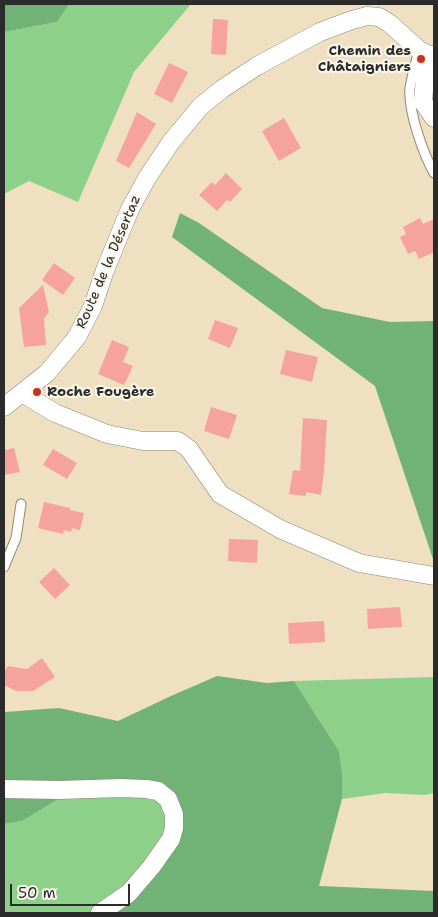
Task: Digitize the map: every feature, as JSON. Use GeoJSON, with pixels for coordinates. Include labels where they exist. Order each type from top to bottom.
{"type":"FeatureCollection","features":[{"type":"Feature","properties":{"kind":"street","name":"Route de la Désertaz"},"geometry":{"type":"LineString","coordinates":[[4,407],[47,373],[77,337],[93,306],[105,270],[130,209],[147,178],[171,142],[200,107],[222,89],[257,66],[320,32],[367,16],[379,17],[390,23],[427,53]]}},
{"type":"Feature","properties":{"kind":"street"},"geometry":{"type":"LineString","coordinates":[[427,53],[423,102],[434,118]]}},
{"type":"Feature","properties":{"kind":"street"},"geometry":{"type":"LineString","coordinates":[[22,393],[55,413],[107,434],[143,441],[178,441],[190,449],[220,494],[280,529],[359,563],[434,576]]}},
{"type":"Feature","properties":{"kind":"street"},"geometry":{"type":"LineString","coordinates":[[4,789],[146,789],[158,792],[168,799],[174,814],[174,828],[171,839],[152,866],[129,893],[100,913]]}},
{"type":"Feature","properties":{"kind":"lane"},"geometry":{"type":"LineString","coordinates":[[427,53],[410,87],[415,124],[434,173]]}},
{"type":"Feature","properties":{"kind":"lane"},"geometry":{"type":"LineString","coordinates":[[4,567],[16,538],[21,504]]}},
{"type":"Feature","properties":{"kind":"green space"},"geometry":{"type":"Polygon","coordinates":[[[4,4],[69,4],[57,22],[4,32],[4,4]]]}},
{"type":"Feature","properties":{"kind":"green space"},"geometry":{"type":"Polygon","coordinates":[[[69,4],[191,4],[134,72],[78,202],[29,181],[4,194],[4,32],[57,22],[69,4]]]}},
{"type":"Feature","properties":{"kind":"green space"},"geometry":{"type":"Polygon","coordinates":[[[180,213],[199,223],[322,308],[390,322],[434,321],[434,560],[375,386],[172,237],[180,213]]]}},
{"type":"Feature","properties":{"kind":"green space"},"geometry":{"type":"Polygon","coordinates":[[[217,676],[267,683],[294,681],[339,751],[342,772],[342,799],[319,886],[434,891],[434,913],[111,913],[177,841],[161,800],[67,794],[22,821],[4,824],[4,712],[59,708],[118,721],[217,676]]]}},
{"type":"Feature","properties":{"kind":"green space"},"geometry":{"type":"Polygon","coordinates":[[[434,677],[434,793],[425,795],[385,793],[342,799],[342,772],[339,751],[294,681],[434,677]]]}},
{"type":"Feature","properties":{"kind":"green space"},"geometry":{"type":"Polygon","coordinates":[[[67,794],[161,800],[177,841],[111,913],[4,913],[4,824],[22,821],[67,794]]]}},
{"type":"Feature","properties":{"kind":"building"},"geometry":{"type":"Polygon","coordinates":[[[213,19],[228,20],[226,55],[211,54],[213,19]]]}},
{"type":"Feature","properties":{"kind":"building"},"geometry":{"type":"Polygon","coordinates":[[[169,63],[188,72],[172,103],[154,94],[169,63]]]}},
{"type":"Feature","properties":{"kind":"building"},"geometry":{"type":"Polygon","coordinates":[[[137,112],[156,124],[129,168],[116,161],[137,112]]]}},
{"type":"Feature","properties":{"kind":"building"},"geometry":{"type":"Polygon","coordinates":[[[284,118],[301,148],[279,161],[262,131],[284,118]]]}},
{"type":"Feature","properties":{"kind":"building"},"geometry":{"type":"Polygon","coordinates":[[[226,173],[242,189],[230,202],[227,200],[217,211],[199,195],[212,182],[215,185],[226,173]]]}},
{"type":"Feature","properties":{"kind":"building"},"geometry":{"type":"Polygon","coordinates":[[[420,218],[423,224],[434,219],[434,252],[419,259],[415,251],[408,254],[400,237],[406,234],[403,227],[420,218]]]}},
{"type":"Feature","properties":{"kind":"building"},"geometry":{"type":"Polygon","coordinates":[[[54,263],[75,278],[63,295],[42,280],[54,263]]]}},
{"type":"Feature","properties":{"kind":"building"},"geometry":{"type":"Polygon","coordinates":[[[43,285],[49,312],[44,319],[46,345],[24,347],[19,308],[43,285]]]}},
{"type":"Feature","properties":{"kind":"building"},"geometry":{"type":"Polygon","coordinates":[[[215,320],[238,328],[230,348],[208,339],[215,320]]]}},
{"type":"Feature","properties":{"kind":"building"},"geometry":{"type":"Polygon","coordinates":[[[112,340],[129,347],[123,362],[133,366],[124,385],[98,374],[112,340]]]}},
{"type":"Feature","properties":{"kind":"building"},"geometry":{"type":"Polygon","coordinates":[[[286,350],[318,357],[312,382],[280,374],[286,350]]]}},
{"type":"Feature","properties":{"kind":"building"},"geometry":{"type":"Polygon","coordinates":[[[211,407],[237,415],[229,439],[204,431],[211,407]]]}},
{"type":"Feature","properties":{"kind":"building"},"geometry":{"type":"Polygon","coordinates":[[[303,418],[327,420],[321,495],[306,492],[306,496],[289,494],[293,470],[300,471],[303,418]]]}},
{"type":"Feature","properties":{"kind":"building"},"geometry":{"type":"Polygon","coordinates":[[[14,448],[20,472],[4,475],[4,450],[14,448]]]}},
{"type":"Feature","properties":{"kind":"building"},"geometry":{"type":"Polygon","coordinates":[[[53,449],[77,463],[67,479],[43,465],[53,449]]]}},
{"type":"Feature","properties":{"kind":"building"},"geometry":{"type":"Polygon","coordinates":[[[44,502],[84,513],[80,530],[72,528],[71,532],[64,530],[63,534],[38,528],[44,502]]]}},
{"type":"Feature","properties":{"kind":"building"},"geometry":{"type":"Polygon","coordinates":[[[229,539],[258,540],[257,563],[228,561],[229,539]]]}},
{"type":"Feature","properties":{"kind":"building"},"geometry":{"type":"Polygon","coordinates":[[[54,568],[70,585],[55,599],[39,582],[54,568]]]}},
{"type":"Feature","properties":{"kind":"building"},"geometry":{"type":"Polygon","coordinates":[[[400,607],[402,627],[368,629],[367,609],[400,607]]]}},
{"type":"Feature","properties":{"kind":"building"},"geometry":{"type":"Polygon","coordinates":[[[324,621],[325,642],[289,644],[288,623],[324,621]]]}},
{"type":"Feature","properties":{"kind":"building"},"geometry":{"type":"Polygon","coordinates":[[[42,658],[55,677],[33,691],[16,691],[4,685],[4,672],[8,666],[27,669],[42,658]]]}},
{"type":"Feature","properties":{"kind":"place","name":"Chemin des Châtaigniers"},"geometry":{"type":"Point","coordinates":[421,59]}},
{"type":"Feature","properties":{"kind":"place","name":"Roche Fougère"},"geometry":{"type":"Point","coordinates":[37,392]}}]}
